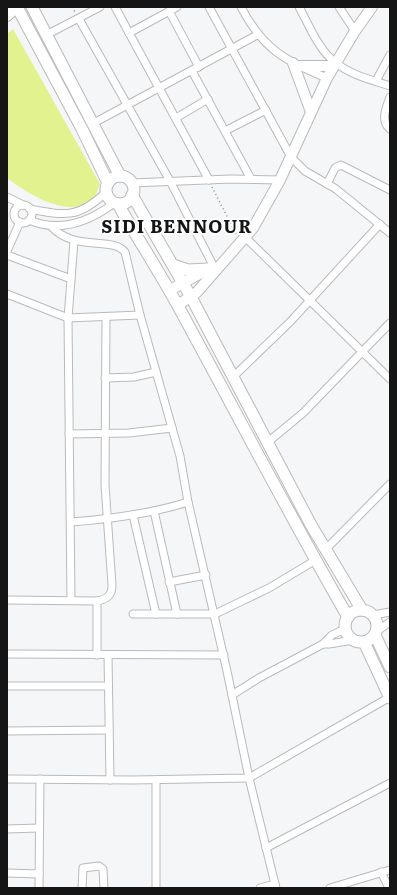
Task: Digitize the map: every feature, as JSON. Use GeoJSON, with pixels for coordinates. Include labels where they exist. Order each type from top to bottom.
{"type":"FeatureCollection","features":[{"type":"Feature","properties":{"kind":"main road"},"geometry":{"type":"LineString","coordinates":[[7,16],[17,7],[82,129],[107,187],[107,196],[116,203],[170,290],[314,561],[348,617]]}},
{"type":"Feature","properties":{"kind":"main road"},"geometry":{"type":"LineString","coordinates":[[32,7],[120,176]]}},
{"type":"Feature","properties":{"kind":"main road"},"geometry":{"type":"LineString","coordinates":[[170,290],[213,269],[226,259],[244,241],[260,217],[280,180],[327,78],[355,31],[372,7]]}},
{"type":"Feature","properties":{"kind":"main road"},"geometry":{"type":"LineString","coordinates":[[311,112],[296,65],[335,65]]}},
{"type":"Feature","properties":{"kind":"main road"},"geometry":{"type":"LineString","coordinates":[[107,187],[113,178],[120,176],[128,179],[131,183],[133,187],[132,195],[129,200],[116,203]]}},
{"type":"Feature","properties":{"kind":"main road"},"geometry":{"type":"LineString","coordinates":[[132,195],[191,297],[311,525],[362,610],[374,615],[377,623],[376,633],[390,667]]}},
{"type":"Feature","properties":{"kind":"main road"},"geometry":{"type":"LineString","coordinates":[[173,266],[188,270],[213,269]]}},
{"type":"Feature","properties":{"kind":"main road"},"geometry":{"type":"LineString","coordinates":[[178,305],[191,297],[213,269]]}},
{"type":"Feature","properties":{"kind":"main road"},"geometry":{"type":"LineString","coordinates":[[362,610],[352,613],[348,617],[345,629],[350,637],[359,641],[390,697]]}},
{"type":"Feature","properties":{"kind":"main road"},"geometry":{"type":"LineString","coordinates":[[359,641],[376,633]]}},
{"type":"Feature","properties":{"kind":"street"},"geometry":{"type":"LineString","coordinates":[[46,35],[100,7]]}},
{"type":"Feature","properties":{"kind":"street"},"geometry":{"type":"LineString","coordinates":[[115,7],[208,180]]}},
{"type":"Feature","properties":{"kind":"street"},"geometry":{"type":"LineString","coordinates":[[129,33],[177,7]]}},
{"type":"Feature","properties":{"kind":"street"},"geometry":{"type":"LineString","coordinates":[[209,7],[233,48],[291,157],[305,171],[327,184],[380,224],[389,229]]}},
{"type":"Feature","properties":{"kind":"street"},"geometry":{"type":"LineString","coordinates":[[241,7],[257,35],[268,46],[296,65],[327,78]]}},
{"type":"Feature","properties":{"kind":"street"},"geometry":{"type":"LineString","coordinates":[[300,7],[323,48],[335,65],[390,86]]}},
{"type":"Feature","properties":{"kind":"street"},"geometry":{"type":"LineString","coordinates":[[339,7],[355,31]]}},
{"type":"Feature","properties":{"kind":"street"},"geometry":{"type":"LineString","coordinates":[[169,11],[208,99],[250,179]]}},
{"type":"Feature","properties":{"kind":"street"},"geometry":{"type":"LineString","coordinates":[[79,19],[170,181],[213,269]]}},
{"type":"Feature","properties":{"kind":"street"},"geometry":{"type":"LineString","coordinates":[[92,124],[257,35]]}},
{"type":"Feature","properties":{"kind":"street"},"geometry":{"type":"LineString","coordinates":[[376,81],[390,55]]}},
{"type":"Feature","properties":{"kind":"street"},"geometry":{"type":"LineString","coordinates":[[390,97],[384,118],[390,129]]}},
{"type":"Feature","properties":{"kind":"street"},"geometry":{"type":"LineString","coordinates":[[176,118],[208,99]]}},
{"type":"Feature","properties":{"kind":"street"},"geometry":{"type":"LineString","coordinates":[[225,131],[266,110]]}},
{"type":"Feature","properties":{"kind":"street"},"geometry":{"type":"LineString","coordinates":[[327,184],[335,168],[341,165],[390,190]]}},
{"type":"Feature","properties":{"kind":"street"},"geometry":{"type":"LineString","coordinates":[[131,183],[250,179],[280,180]]}},
{"type":"Feature","properties":{"kind":"street"},"geometry":{"type":"LineString","coordinates":[[7,196],[30,208],[56,213],[74,213],[87,208],[107,187]]}},
{"type":"Feature","properties":{"kind":"street"},"geometry":{"type":"LineString","coordinates":[[23,205],[10,213],[20,222],[29,220],[51,226],[70,225],[86,221],[116,203]]}},
{"type":"Feature","properties":{"kind":"street"},"geometry":{"type":"LineString","coordinates":[[29,220],[32,214],[30,208]]}},
{"type":"Feature","properties":{"kind":"street"},"geometry":{"type":"LineString","coordinates":[[7,251],[20,222]]}},
{"type":"Feature","properties":{"kind":"street"},"geometry":{"type":"LineString","coordinates":[[233,377],[267,345],[380,224]]}},
{"type":"Feature","properties":{"kind":"street"},"geometry":{"type":"LineString","coordinates":[[51,226],[56,232],[74,241],[115,245],[122,248],[125,252],[140,315],[172,428],[215,614],[249,778],[276,886],[260,888]]}},
{"type":"Feature","properties":{"kind":"street"},"geometry":{"type":"LineString","coordinates":[[70,600],[71,522],[68,318],[74,241]]}},
{"type":"Feature","properties":{"kind":"street"},"geometry":{"type":"LineString","coordinates":[[244,241],[310,300],[390,379]]}},
{"type":"Feature","properties":{"kind":"street"},"geometry":{"type":"LineString","coordinates":[[7,255],[70,279]]}},
{"type":"Feature","properties":{"kind":"street"},"geometry":{"type":"LineString","coordinates":[[7,294],[68,318],[140,315]]}},
{"type":"Feature","properties":{"kind":"street"},"geometry":{"type":"LineString","coordinates":[[7,600],[97,601],[107,598],[112,590],[106,518],[104,434],[106,317]]}},
{"type":"Feature","properties":{"kind":"street"},"geometry":{"type":"LineString","coordinates":[[268,442],[303,413],[390,323]]}},
{"type":"Feature","properties":{"kind":"street"},"geometry":{"type":"LineString","coordinates":[[105,378],[134,377],[156,372]]}},
{"type":"Feature","properties":{"kind":"street"},"geometry":{"type":"LineString","coordinates":[[69,434],[104,434],[172,428]]}},
{"type":"Feature","properties":{"kind":"street"},"geometry":{"type":"LineString","coordinates":[[326,549],[390,484]]}},
{"type":"Feature","properties":{"kind":"street"},"geometry":{"type":"LineString","coordinates":[[71,522],[133,515],[188,502]]}},
{"type":"Feature","properties":{"kind":"street"},"geometry":{"type":"LineString","coordinates":[[154,511],[177,614]]}},
{"type":"Feature","properties":{"kind":"street"},"geometry":{"type":"LineString","coordinates":[[133,515],[156,614]]}},
{"type":"Feature","properties":{"kind":"street"},"geometry":{"type":"LineString","coordinates":[[133,614],[215,614],[269,588],[314,561]]}},
{"type":"Feature","properties":{"kind":"street"},"geometry":{"type":"LineString","coordinates":[[169,582],[206,575]]}},
{"type":"Feature","properties":{"kind":"street"},"geometry":{"type":"LineString","coordinates":[[97,601],[97,654]]}},
{"type":"Feature","properties":{"kind":"street"},"geometry":{"type":"LineString","coordinates":[[374,615],[390,612]]}},
{"type":"Feature","properties":{"kind":"street"},"geometry":{"type":"LineString","coordinates":[[376,633],[390,622]]}},
{"type":"Feature","properties":{"kind":"street"},"geometry":{"type":"LineString","coordinates":[[232,695],[259,678],[323,644],[332,635],[345,629]]}},
{"type":"Feature","properties":{"kind":"street"},"geometry":{"type":"LineString","coordinates":[[323,644],[359,641]]}},
{"type":"Feature","properties":{"kind":"street"},"geometry":{"type":"LineString","coordinates":[[7,654],[224,655]]}},
{"type":"Feature","properties":{"kind":"street"},"geometry":{"type":"LineString","coordinates":[[108,655],[110,780]]}},
{"type":"Feature","properties":{"kind":"street"},"geometry":{"type":"LineString","coordinates":[[7,686],[108,686]]}},
{"type":"Feature","properties":{"kind":"street"},"geometry":{"type":"LineString","coordinates":[[7,779],[156,780],[249,778],[390,697]]}},
{"type":"Feature","properties":{"kind":"street"},"geometry":{"type":"LineString","coordinates":[[7,731],[109,730]]}},
{"type":"Feature","properties":{"kind":"street"},"geometry":{"type":"LineString","coordinates":[[39,888],[40,779]]}},
{"type":"Feature","properties":{"kind":"street"},"geometry":{"type":"LineString","coordinates":[[156,780],[156,888]]}},
{"type":"Feature","properties":{"kind":"street"},"geometry":{"type":"LineString","coordinates":[[266,848],[390,783]]}},
{"type":"Feature","properties":{"kind":"street"},"geometry":{"type":"LineString","coordinates":[[7,829],[39,828]]}},
{"type":"Feature","properties":{"kind":"street"},"geometry":{"type":"LineString","coordinates":[[82,888],[83,868],[99,866],[103,868],[104,888]]}},
{"type":"Feature","properties":{"kind":"street"},"geometry":{"type":"LineString","coordinates":[[330,888],[346,886],[390,870]]}},
{"type":"Feature","properties":{"kind":"street"},"geometry":{"type":"LineString","coordinates":[[381,872],[389,888]]}},
{"type":"Feature","properties":{"kind":"street"},"geometry":{"type":"LineString","coordinates":[[7,873],[39,874]]}},
{"type":"Feature","properties":{"kind":"path"},"geometry":{"type":"LineString","coordinates":[[208,180],[244,241]]}},
{"type":"Feature","properties":{"kind":"green space"},"geometry":{"type":"Polygon","coordinates":[[[13,29],[100,184],[94,198],[84,204],[73,207],[49,203],[26,191],[7,178],[7,34],[13,29]]]}},
{"type":"Feature","properties":{"kind":"district","name":"SIDI BENNOUR"},"geometry":{"type":"Point","coordinates":[177,225]}}]}
